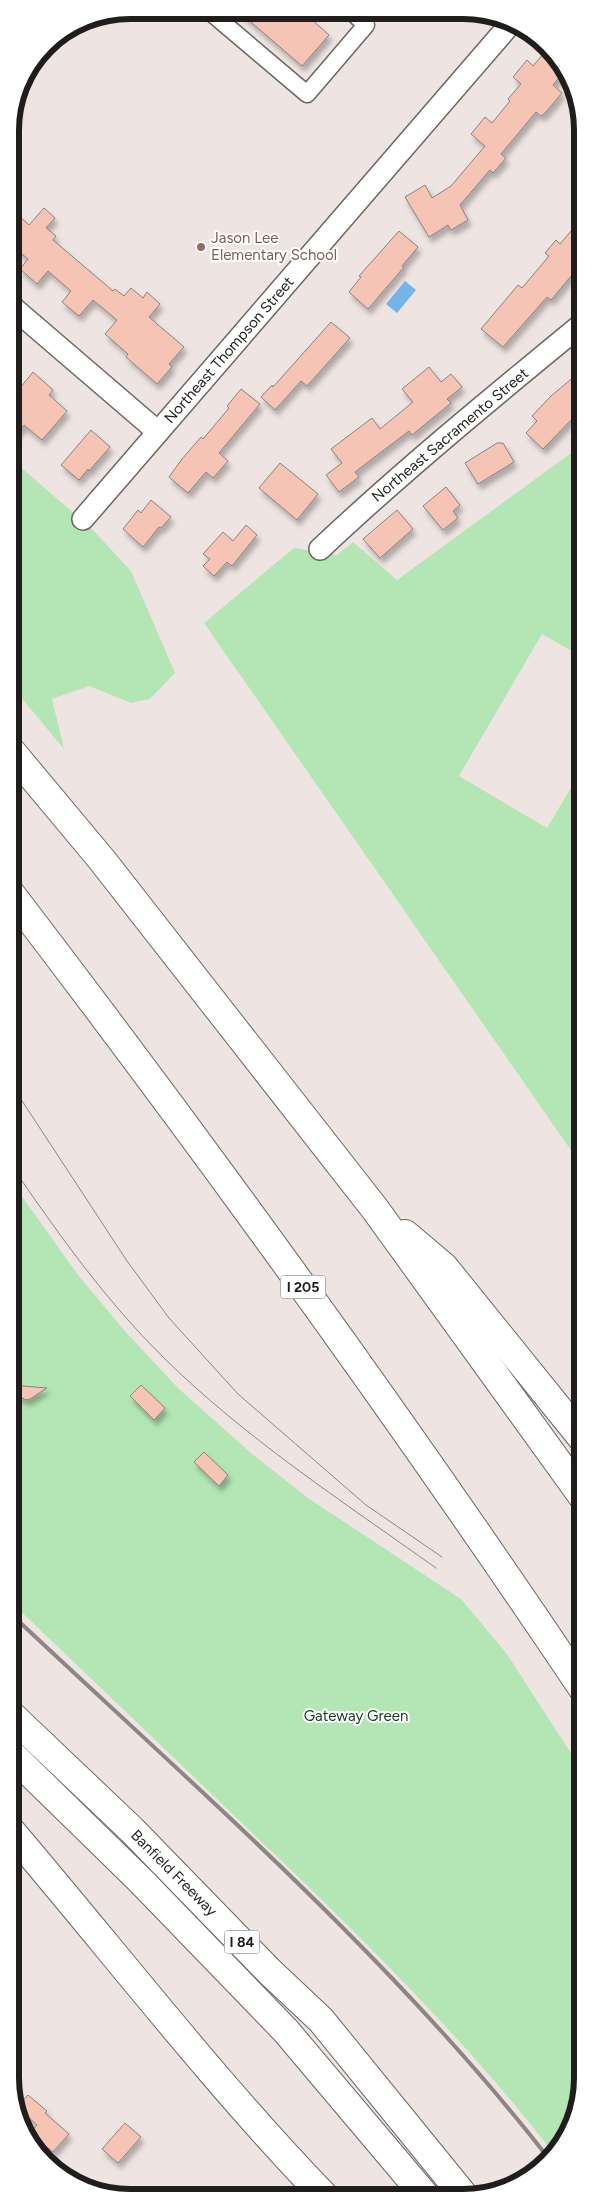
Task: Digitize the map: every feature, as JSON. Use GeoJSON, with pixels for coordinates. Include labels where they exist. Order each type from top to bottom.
{"type":"FeatureCollection","features":[{"type":"Feature","properties":{"kind":"highway"},"geometry":{"type":"LineString","coordinates":[[19,761],[102,860],[375,1209],[574,1486]]}},
{"type":"Feature","properties":{"kind":"highway","name":"I 205"},"geometry":{"type":"LineString","coordinates":[[19,905],[259,1226],[502,1569],[574,1676]]}},
{"type":"Feature","properties":{"kind":"highway"},"geometry":{"type":"LineString","coordinates":[[375,1209],[444,1267],[574,1428]]}},
{"type":"Feature","properties":{"kind":"highway","name":"Banfield Freeway"},"geometry":{"type":"LineString","coordinates":[[19,1723],[145,1844],[270,1972],[321,2020],[463,2189]]}},
{"type":"Feature","properties":{"kind":"highway","name":"Banfield Freeway"},"geometry":{"type":"LineString","coordinates":[[19,1762],[140,1880],[286,2031],[419,2189]]}},
{"type":"Feature","properties":{"kind":"highway"},"geometry":{"type":"LineString","coordinates":[[19,1841],[209,2068],[289,2160],[317,2189]]}},
{"type":"Feature","properties":{"kind":"street"},"geometry":{"type":"LineString","coordinates":[[219,19],[306,94],[366,25],[359,19]]}},
{"type":"Feature","properties":{"kind":"street","name":"Northeast Thompson Street"},"geometry":{"type":"LineString","coordinates":[[83,519],[507,28]]}},
{"type":"Feature","properties":{"kind":"street"},"geometry":{"type":"LineString","coordinates":[[19,313],[158,432]]}},
{"type":"Feature","properties":{"kind":"street","name":"Northeast Sacramento Street"},"geometry":{"type":"LineString","coordinates":[[320,549],[392,483],[574,331]]}},
{"type":"Feature","properties":{"kind":"green space"},"geometry":{"type":"Polygon","coordinates":[[[574,451],[574,652],[542,634],[459,776],[547,828],[574,782],[574,1155],[204,623],[294,548],[337,555],[353,542],[397,580],[574,451]]]}},
{"type":"Feature","properties":{"kind":"green space"},"geometry":{"type":"Polygon","coordinates":[[[19,466],[91,528],[131,571],[175,673],[150,699],[131,703],[89,686],[52,699],[64,749],[19,695],[19,466]]]}},
{"type":"Feature","properties":{"kind":"green space","name":"Gateway Green"},"geometry":{"type":"Polygon","coordinates":[[[19,1192],[78,1275],[124,1330],[178,1388],[252,1454],[308,1498],[461,1599],[507,1654],[574,1758],[574,2085],[566,2121],[549,2148],[444,2024],[365,1942],[19,1610],[19,1192]]]}},
{"type":"Feature","properties":{"kind":"water"},"geometry":{"type":"Polygon","coordinates":[[[405,281],[416,290],[397,313],[386,304],[405,281]]]}},
{"type":"Feature","properties":{"kind":"building"},"geometry":{"type":"Polygon","coordinates":[[[247,19],[311,19],[329,35],[302,66],[247,19]]]}},
{"type":"Feature","properties":{"kind":"building"},"geometry":{"type":"Polygon","coordinates":[[[544,53],[560,76],[553,85],[562,93],[541,116],[536,112],[501,154],[506,158],[493,173],[490,170],[460,205],[468,220],[451,230],[448,225],[429,237],[405,197],[425,185],[432,198],[451,186],[485,146],[471,134],[485,117],[492,123],[510,101],[508,99],[521,84],[513,77],[527,60],[533,66],[544,53]]]}},
{"type":"Feature","properties":{"kind":"building"},"geometry":{"type":"Polygon","coordinates":[[[44,208],[55,218],[46,228],[56,236],[53,240],[113,291],[115,289],[124,296],[131,288],[143,298],[147,292],[160,304],[149,317],[184,347],[169,364],[172,367],[157,384],[126,357],[128,354],[105,334],[117,320],[93,300],[79,316],[62,302],[71,291],[48,271],[37,284],[20,269],[28,259],[19,252],[19,216],[29,225],[44,208]]]}},
{"type":"Feature","properties":{"kind":"building"},"geometry":{"type":"Polygon","coordinates":[[[574,227],[574,273],[551,300],[547,297],[503,347],[481,329],[518,285],[522,288],[549,256],[545,253],[556,240],[560,244],[574,227]]]}},
{"type":"Feature","properties":{"kind":"building"},"geometry":{"type":"Polygon","coordinates":[[[399,231],[418,247],[402,266],[404,267],[368,309],[349,292],[361,277],[359,276],[399,231]]]}},
{"type":"Feature","properties":{"kind":"building"},"geometry":{"type":"Polygon","coordinates":[[[331,322],[350,338],[307,386],[301,381],[275,410],[261,397],[272,385],[273,387],[331,322]]]}},
{"type":"Feature","properties":{"kind":"building"},"geometry":{"type":"Polygon","coordinates":[[[429,367],[441,382],[451,374],[462,387],[447,399],[451,403],[412,435],[409,431],[355,472],[359,477],[339,492],[326,475],[342,463],[331,449],[372,418],[380,429],[413,402],[402,389],[429,367]]]}},
{"type":"Feature","properties":{"kind":"building"},"geometry":{"type":"Polygon","coordinates":[[[33,372],[53,390],[49,395],[67,411],[42,440],[24,425],[19,431],[20,388],[33,372]]]}},
{"type":"Feature","properties":{"kind":"building"},"geometry":{"type":"Polygon","coordinates":[[[574,377],[574,412],[571,415],[574,417],[543,449],[526,433],[537,421],[532,416],[551,396],[574,377]]]}},
{"type":"Feature","properties":{"kind":"building"},"geometry":{"type":"Polygon","coordinates":[[[241,389],[260,404],[219,453],[228,461],[213,478],[206,472],[188,493],[169,477],[201,437],[203,439],[229,408],[227,406],[241,389]]]}},
{"type":"Feature","properties":{"kind":"building"},"geometry":{"type":"Polygon","coordinates":[[[91,430],[110,447],[79,480],[61,465],[91,430]]]}},
{"type":"Feature","properties":{"kind":"building"},"geometry":{"type":"Polygon","coordinates":[[[497,443],[503,443],[514,462],[478,484],[465,463],[497,443]]]}},
{"type":"Feature","properties":{"kind":"building"},"geometry":{"type":"Polygon","coordinates":[[[280,463],[318,494],[297,520],[259,488],[280,463]]]}},
{"type":"Feature","properties":{"kind":"building"},"geometry":{"type":"Polygon","coordinates":[[[446,487],[460,505],[453,511],[458,518],[443,530],[423,506],[446,487]]]}},
{"type":"Feature","properties":{"kind":"building"},"geometry":{"type":"Polygon","coordinates":[[[151,500],[171,517],[161,528],[159,527],[143,547],[123,529],[138,510],[141,513],[151,500]]]}},
{"type":"Feature","properties":{"kind":"building"},"geometry":{"type":"Polygon","coordinates":[[[397,510],[413,529],[380,558],[363,539],[397,510]]]}},
{"type":"Feature","properties":{"kind":"building"},"geometry":{"type":"Polygon","coordinates":[[[246,525],[257,535],[232,566],[227,562],[214,576],[203,566],[210,559],[203,554],[223,532],[233,541],[246,525]]]}},
{"type":"Feature","properties":{"kind":"building"},"geometry":{"type":"Polygon","coordinates":[[[141,1385],[165,1408],[154,1420],[130,1396],[141,1385]]]}},
{"type":"Feature","properties":{"kind":"building"},"geometry":{"type":"Polygon","coordinates":[[[19,1386],[47,1388],[30,1399],[26,1400],[19,1396],[19,1386]]]}},
{"type":"Feature","properties":{"kind":"building"},"geometry":{"type":"Polygon","coordinates":[[[204,1452],[228,1475],[219,1486],[194,1462],[204,1452]]]}},
{"type":"Feature","properties":{"kind":"building"},"geometry":{"type":"Polygon","coordinates":[[[28,2095],[47,2111],[45,2113],[69,2134],[53,2152],[36,2138],[32,2131],[37,2125],[25,2114],[22,2102],[28,2095]]]}},
{"type":"Feature","properties":{"kind":"building"},"geometry":{"type":"Polygon","coordinates":[[[125,2123],[141,2137],[118,2163],[102,2149],[125,2123]]]}},
{"type":"Feature","properties":{"kind":"tram line"},"geometry":{"type":"LineString","coordinates":[[19,1096],[127,1261],[169,1318],[238,1394],[366,1505],[442,1557]]}},
{"type":"Feature","properties":{"kind":"tram line"},"geometry":{"type":"LineString","coordinates":[[19,1176],[64,1240],[121,1312],[194,1387],[295,1468],[436,1568]]}},
{"type":"Feature","properties":{"kind":"railway"},"geometry":{"type":"LineString","coordinates":[[19,1621],[222,1810],[360,1945],[426,2014],[545,2153]]}},
{"type":"Feature","properties":{"kind":"place","name":"Jason Lee Elementary School"},"geometry":{"type":"Point","coordinates":[201,247]}}]}
